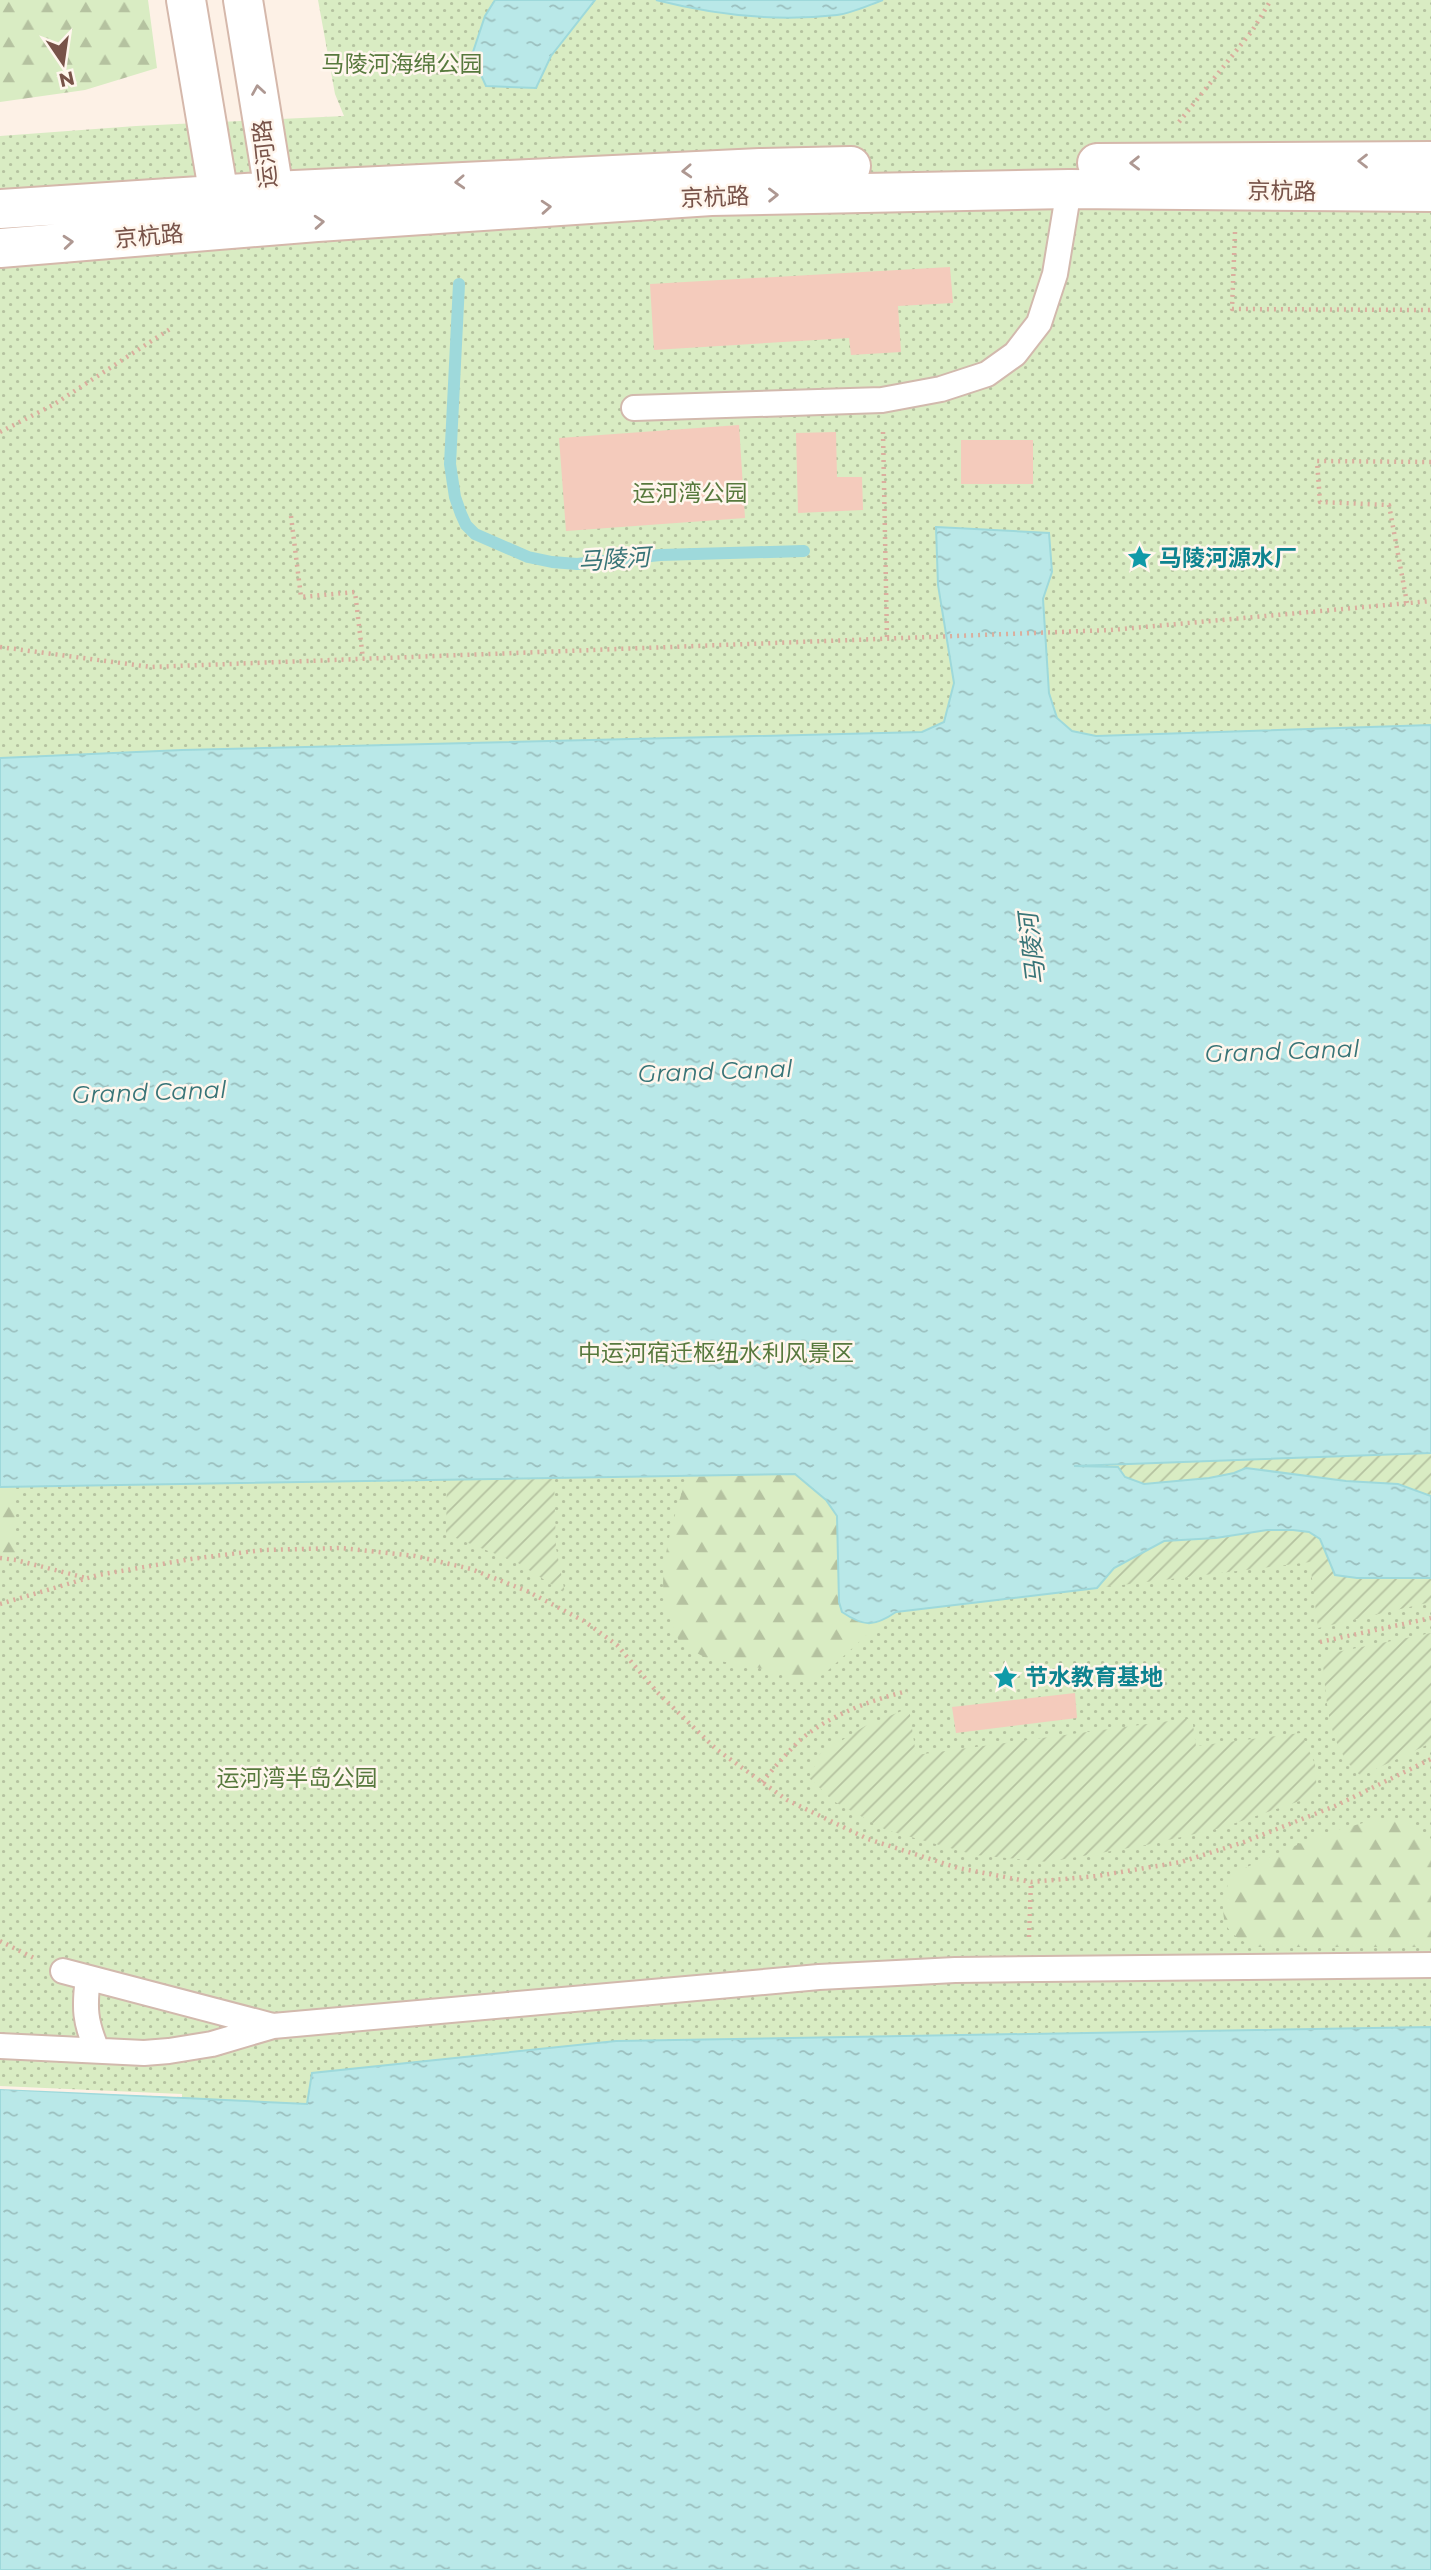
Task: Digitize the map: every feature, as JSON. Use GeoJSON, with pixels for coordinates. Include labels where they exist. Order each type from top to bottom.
{"type":"FeatureCollection","features":[{"type":"Feature","properties":{"kind":"street"},"geometry":{"type":"LineString","coordinates":[[186,0],[219,196]]}},
{"type":"Feature","properties":{"kind":"street","name":"运河路"},"geometry":{"type":"LineString","coordinates":[[219,196],[256,227],[274,191],[243,0]]}},
{"type":"Feature","properties":{"kind":"street","name":"京杭路"},"geometry":{"type":"LineString","coordinates":[[0,209],[274,191],[760,168],[1431,161]]}},
{"type":"Feature","properties":{"kind":"street","name":"京杭路"},"geometry":{"type":"LineString","coordinates":[[0,248],[256,227],[711,196],[1069,189],[1431,192]]}},
{"type":"Feature","properties":{"kind":"lane"},"geometry":{"type":"LineString","coordinates":[[634,408],[882,400],[942,389],[987,374],[1015,354],[1039,323],[1055,274],[1069,189]]}},
{"type":"Feature","properties":{"kind":"lane"},"geometry":{"type":"LineString","coordinates":[[0,2046],[169,2051],[212,2044],[274,2026],[819,1978],[1027,1969],[1431,1965]]}},
{"type":"Feature","properties":{"kind":"lane"},"geometry":{"type":"LineString","coordinates":[[63,1971],[274,2026]]}},
{"type":"Feature","properties":{"kind":"lane"},"geometry":{"type":"LineString","coordinates":[[88,1978],[84,2007],[87,2028],[97,2050]]}},
{"type":"Feature","properties":{"kind":"path"},"geometry":{"type":"LineString","coordinates":[[1147,163],[1252,31],[1271,0]]}},
{"type":"Feature","properties":{"kind":"path"},"geometry":{"type":"LineString","coordinates":[[1235,229],[1232,309],[1431,310]]}},
{"type":"Feature","properties":{"kind":"path"},"geometry":{"type":"LineString","coordinates":[[0,432],[52,405],[170,329]]}},
{"type":"Feature","properties":{"kind":"path"},"geometry":{"type":"LineString","coordinates":[[882,400],[887,639]]}},
{"type":"Feature","properties":{"kind":"path"},"geometry":{"type":"LineString","coordinates":[[1407,603],[1389,505],[1320,502],[1317,461],[1431,462]]}},
{"type":"Feature","properties":{"kind":"path"},"geometry":{"type":"LineString","coordinates":[[291,516],[301,597],[355,592],[363,659]]}},
{"type":"Feature","properties":{"kind":"path"},"geometry":{"type":"LineString","coordinates":[[0,647],[151,667],[1111,630],[1431,601]]}},
{"type":"Feature","properties":{"kind":"path"},"geometry":{"type":"LineString","coordinates":[[0,1604],[87,1578],[191,1559],[263,1550],[341,1548],[415,1556],[471,1569],[527,1591],[584,1621],[617,1645],[657,1692],[716,1749],[787,1800],[868,1839],[958,1868],[1031,1882],[1097,1876],[1181,1862],[1244,1842],[1335,1806],[1431,1759]]}},
{"type":"Feature","properties":{"kind":"path"},"geometry":{"type":"LineString","coordinates":[[0,1558],[87,1578]]}},
{"type":"Feature","properties":{"kind":"path"},"geometry":{"type":"LineString","coordinates":[[1320,1642],[1431,1618]]}},
{"type":"Feature","properties":{"kind":"path"},"geometry":{"type":"LineString","coordinates":[[762,1782],[800,1741],[826,1722],[870,1700],[907,1691]]}},
{"type":"Feature","properties":{"kind":"path"},"geometry":{"type":"LineString","coordinates":[[1027,1969],[1031,1882]]}},
{"type":"Feature","properties":{"kind":"green space"},"geometry":{"type":"Polygon","coordinates":[[[0,0],[148,0],[157,68],[85,90],[0,102],[0,0]]]}},
{"type":"Feature","properties":{"kind":"green space","name":"中运河宿迁枢纽水利风景区"},"geometry":{"type":"Polygon","coordinates":[[[318,0],[1431,0],[1431,2570],[0,2570],[0,136],[344,116],[335,94],[318,0]]]}},
{"type":"Feature","properties":{"kind":"green space"},"geometry":{"type":"Polygon","coordinates":[[[1431,1453],[1431,1496],[1398,1484],[1346,1481],[1246,1468],[1209,1478],[1144,1484],[1125,1477],[1051,1466],[1431,1453]]]}},
{"type":"Feature","properties":{"kind":"green space"},"geometry":{"type":"Polygon","coordinates":[[[795,1474],[826,1500],[837,1516],[839,1602],[867,1624],[882,1621],[823,1675],[801,1681],[760,1668],[708,1659],[680,1644],[666,1607],[663,1588],[669,1539],[687,1477],[795,1474]]]}},
{"type":"Feature","properties":{"kind":"green space"},"geometry":{"type":"Polygon","coordinates":[[[554,1479],[556,1548],[565,1593],[518,1563],[446,1534],[447,1480],[554,1479]]]}},
{"type":"Feature","properties":{"kind":"green space"},"geometry":{"type":"Polygon","coordinates":[[[0,1487],[14,1487],[16,1560],[0,1567],[0,1487]]]}},
{"type":"Feature","properties":{"kind":"green space"},"geometry":{"type":"Polygon","coordinates":[[[1267,1530],[1297,1530],[1314,1535],[1357,1578],[1431,1578],[1431,1602],[1318,1628],[1310,1562],[1097,1588],[1113,1568],[1164,1541],[1216,1538],[1267,1530]]]}},
{"type":"Feature","properties":{"kind":"green space"},"geometry":{"type":"Polygon","coordinates":[[[1431,1633],[1431,1743],[1361,1776],[1349,1764],[1334,1736],[1327,1704],[1322,1655],[1431,1633]]]}},
{"type":"Feature","properties":{"kind":"green space"},"geometry":{"type":"Polygon","coordinates":[[[909,1708],[916,1755],[1192,1718],[1196,1746],[1301,1733],[1315,1764],[1317,1795],[1221,1828],[1146,1845],[1048,1862],[975,1855],[886,1830],[835,1802],[809,1778],[820,1754],[865,1726],[909,1708]]]}},
{"type":"Feature","properties":{"kind":"green space"},"geometry":{"type":"Polygon","coordinates":[[[1378,1819],[1405,1821],[1431,1839],[1431,1947],[1256,1947],[1243,1941],[1227,1927],[1223,1909],[1231,1874],[1322,1834],[1378,1819]]]}},
{"type":"Feature","properties":{"kind":"water"},"geometry":{"type":"Polygon","coordinates":[[[495,0],[595,0],[551,56],[536,88],[486,86],[472,55],[485,16],[495,0]]]}},
{"type":"Feature","properties":{"kind":"water"},"geometry":{"type":"Polygon","coordinates":[[[656,0],[883,0],[843,14],[791,18],[723,13],[656,0]]]}},
{"type":"Feature","properties":{"kind":"water","name":"Grand Canal"},"geometry":{"type":"Polygon","coordinates":[[[936,527],[1049,533],[1052,572],[1043,599],[1049,693],[1057,718],[1072,731],[1096,736],[1431,725],[1431,1453],[1074,1466],[1118,1467],[1125,1477],[1144,1484],[1209,1478],[1246,1468],[1346,1481],[1398,1484],[1431,1496],[1431,1578],[1357,1578],[1335,1575],[1320,1539],[1309,1532],[1267,1530],[1216,1538],[1164,1541],[1114,1568],[1097,1588],[896,1612],[875,1623],[863,1623],[842,1612],[839,1602],[837,1516],[826,1500],[795,1474],[0,1487],[0,758],[182,750],[922,732],[944,722],[954,683],[938,585],[936,527]]]}},
{"type":"Feature","properties":{"kind":"water"},"geometry":{"type":"Polygon","coordinates":[[[1431,2027],[1431,2570],[0,2570],[0,2089],[307,2104],[312,2073],[616,2041],[1431,2027]]]}},
{"type":"Feature","properties":{"kind":"pier"},"geometry":{"type":"Polygon","coordinates":[[[0,2086],[182,2094],[182,2097],[0,2089],[0,2086]]]}},
{"type":"Feature","properties":{"kind":"building"},"geometry":{"type":"Polygon","coordinates":[[[950,267],[953,303],[898,306],[901,352],[851,355],[849,338],[654,350],[650,284],[950,267]]]}},
{"type":"Feature","properties":{"kind":"building"},"geometry":{"type":"Polygon","coordinates":[[[739,425],[745,518],[566,531],[559,438],[739,425]]]}},
{"type":"Feature","properties":{"kind":"building"},"geometry":{"type":"Polygon","coordinates":[[[836,432],[837,477],[862,477],[863,510],[798,513],[796,433],[836,432]]]}},
{"type":"Feature","properties":{"kind":"building"},"geometry":{"type":"Polygon","coordinates":[[[961,440],[1033,440],[1033,484],[961,484],[961,440]]]}},
{"type":"Feature","properties":{"kind":"building"},"geometry":{"type":"Polygon","coordinates":[[[1075,1693],[1077,1718],[956,1733],[952,1707],[1075,1693]]]}},
{"type":"Feature","properties":{"kind":"waterway","name":"马陵河"},"geometry":{"type":"LineString","coordinates":[[459,284],[450,464],[455,497],[461,514],[466,525],[475,534],[528,557],[577,564],[660,555],[804,551]]}},
{"type":"Feature","properties":{"kind":"place","name":"马陵河源水厂"},"geometry":{"type":"Point","coordinates":[1139,558]}},
{"type":"Feature","properties":{"kind":"place","name":"节水教育基地"},"geometry":{"type":"Point","coordinates":[1005,1677]}},
{"type":"Feature","properties":{"kind":"park label","name":"马陵河海绵公园"},"geometry":{"type":"Point","coordinates":[402,64]}},
{"type":"Feature","properties":{"kind":"park label","name":"运河湾公园"},"geometry":{"type":"Point","coordinates":[690,493]}},
{"type":"Feature","properties":{"kind":"park label","name":"运河湾半岛公园"},"geometry":{"type":"Point","coordinates":[297,1778]}}]}
